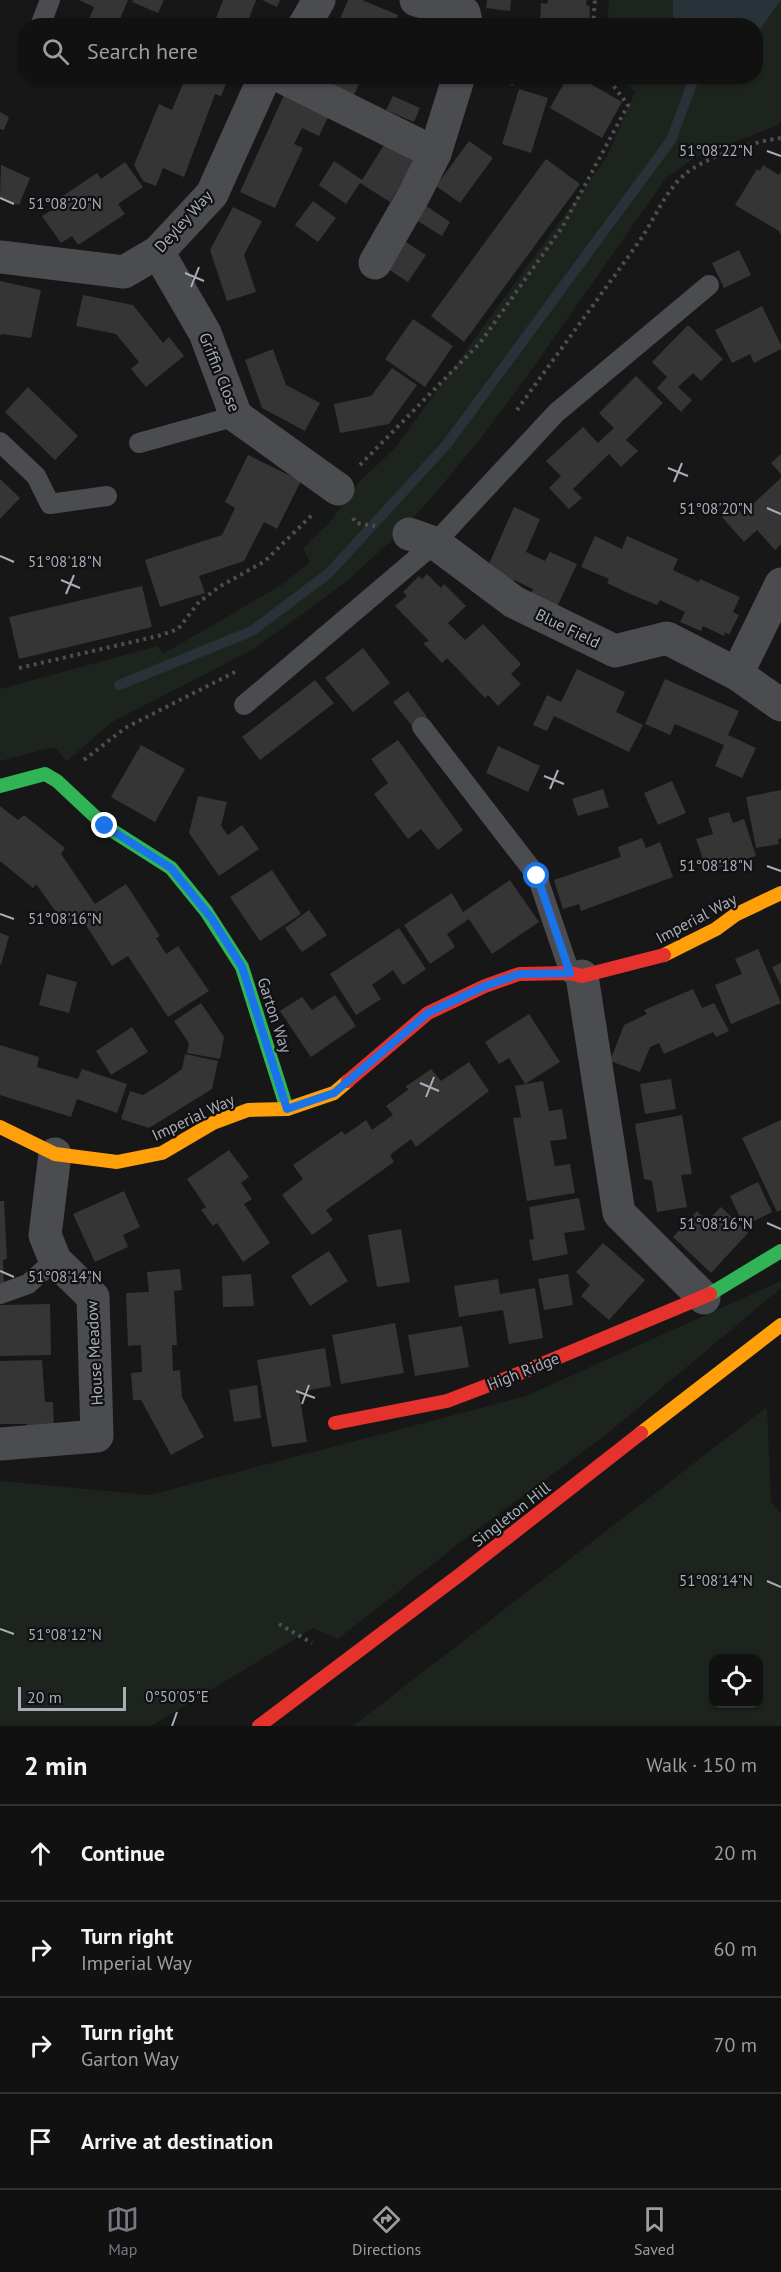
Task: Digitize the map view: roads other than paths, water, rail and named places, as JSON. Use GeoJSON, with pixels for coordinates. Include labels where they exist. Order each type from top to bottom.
{"type":"FeatureCollection","features":[{"type":"Feature","properties":{"kind":"street"},"geometry":{"type":"LineString","coordinates":[[309,18],[319,0]]}},
{"type":"Feature","properties":{"kind":"street"},"geometry":{"type":"LineString","coordinates":[[416,0],[466,13]]}},
{"type":"Feature","properties":{"kind":"street","name":"Deyley Way"},"geometry":{"type":"LineString","coordinates":[[0,257],[124,272],[158,252],[212,194],[261,84]]}},
{"type":"Feature","properties":{"kind":"street"},"geometry":{"type":"LineString","coordinates":[[296,84],[435,153]]}},
{"type":"Feature","properties":{"kind":"street"},"geometry":{"type":"LineString","coordinates":[[375,263],[435,153],[457,84]]}},
{"type":"Feature","properties":{"kind":"street","name":"Griffin Close"},"geometry":{"type":"LineString","coordinates":[[158,252],[205,333],[236,416],[338,489]]}},
{"type":"Feature","properties":{"kind":"street","name":"Blue Field"},"geometry":{"type":"LineString","coordinates":[[422,538],[514,602],[615,651],[667,638],[737,674],[781,705]]}},
{"type":"Feature","properties":{"kind":"street"},"geometry":{"type":"LineString","coordinates":[[737,674],[781,584]]}},
{"type":"Feature","properties":{"kind":"street","name":"Garton Way"},"geometry":{"type":"LineString","coordinates":[[0,786],[45,774],[57,781],[105,826],[171,868],[212,919],[242,967],[287,1109]]}},
{"type":"Feature","properties":{"kind":"street","name":"Imperial Way"},"geometry":{"type":"LineString","coordinates":[[0,1127],[55,1154],[117,1162],[162,1153],[213,1123],[248,1110],[287,1109],[334,1093],[428,1013],[485,986],[519,974],[576,974],[666,955],[716,929],[735,915],[781,893]]}},
{"type":"Feature","properties":{"kind":"street"},"geometry":{"type":"LineString","coordinates":[[576,974],[618,1213],[704,1298]]}},
{"type":"Feature","properties":{"kind":"street","name":"House Meadow"},"geometry":{"type":"LineString","coordinates":[[0,1444],[98,1436],[93,1297],[55,1260],[45,1236],[55,1154]]}},
{"type":"Feature","properties":{"kind":"street","name":"High Ridge"},"geometry":{"type":"LineString","coordinates":[[335,1423],[447,1401],[704,1298],[781,1251]]}},
{"type":"Feature","properties":{"kind":"street","name":"Singleton Hill"},"geometry":{"type":"LineString","coordinates":[[259,1726],[462,1573],[781,1325]]}},
{"type":"Feature","properties":{"kind":"lane"},"geometry":{"type":"LineString","coordinates":[[43,18],[50,0]]}},
{"type":"Feature","properties":{"kind":"lane"},"geometry":{"type":"LineString","coordinates":[[244,705],[344,622],[422,538],[556,413],[709,285]]}},
{"type":"Feature","properties":{"kind":"lane"},"geometry":{"type":"LineString","coordinates":[[139,442],[236,416]]}},
{"type":"Feature","properties":{"kind":"lane"},"geometry":{"type":"LineString","coordinates":[[0,442],[36,476],[50,504],[107,496]]}},
{"type":"Feature","properties":{"kind":"lane"},"geometry":{"type":"LineString","coordinates":[[422,727],[537,876],[576,974]]}},
{"type":"Feature","properties":{"kind":"lane"},"geometry":{"type":"LineString","coordinates":[[0,1294],[28,1284],[55,1260]]}},
{"type":"Feature","properties":{"kind":"waterway"},"geometry":{"type":"LineString","coordinates":[[119,685],[252,631],[329,573],[447,444],[671,140],[692,84]]}}]}
